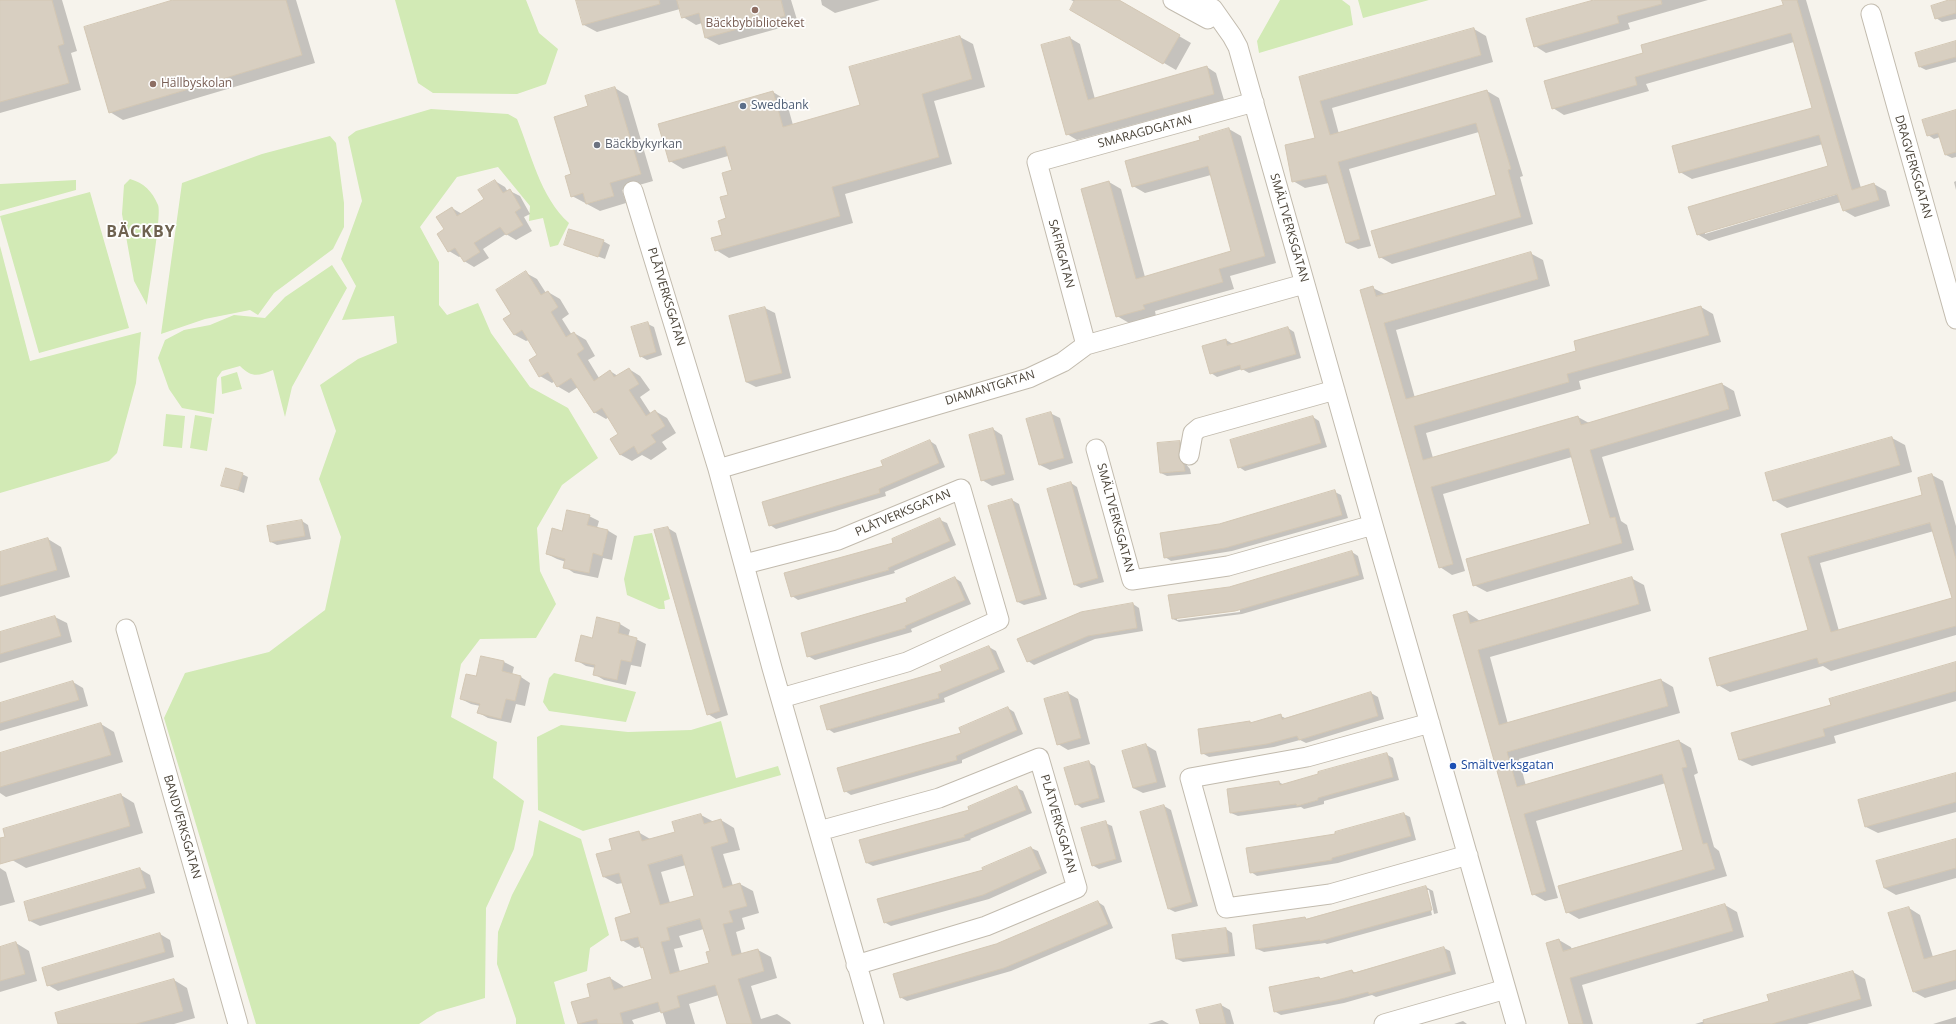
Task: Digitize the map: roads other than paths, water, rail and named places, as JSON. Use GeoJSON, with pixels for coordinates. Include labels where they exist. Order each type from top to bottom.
{"type":"FeatureCollection","features":[{"type":"Feature","properties":{"kind":"street"},"geometry":{"type":"LineString","coordinates":[[1173,0],[1229,30]]}},
{"type":"Feature","properties":{"kind":"street","name":"SMÄLTVERKSGATAN"},"geometry":{"type":"LineString","coordinates":[[1198,0],[1213,9],[1229,30],[1238,47],[1334,390],[1516,1024]]}},
{"type":"Feature","properties":{"kind":"street","name":"DRAGVERKSGATAN"},"geometry":{"type":"LineString","coordinates":[[1871,14],[1956,319]]}},
{"type":"Feature","properties":{"kind":"street","name":"SMARAGDGATAN"},"geometry":{"type":"LineString","coordinates":[[1037,162],[1254,102]]}},
{"type":"Feature","properties":{"kind":"street","name":"SAFIRGATAN"},"geometry":{"type":"LineString","coordinates":[[1037,162],[1086,345]]}},
{"type":"Feature","properties":{"kind":"street","name":"PLÅTVERKSGATAN"},"geometry":{"type":"LineString","coordinates":[[633,191],[718,469],[781,698],[874,1024]]}},
{"type":"Feature","properties":{"kind":"street","name":"DIAMANTGATAN"},"geometry":{"type":"LineString","coordinates":[[718,469],[1029,378],[1063,362],[1086,345],[1304,284]]}},
{"type":"Feature","properties":{"kind":"street"},"geometry":{"type":"LineString","coordinates":[[1190,455],[1193,433],[1199,428],[1334,390]]}},
{"type":"Feature","properties":{"kind":"street","name":"SMÄLTVERKSGATAN"},"geometry":{"type":"LineString","coordinates":[[1096,449],[1132,580],[1228,566],[1373,525]]}},
{"type":"Feature","properties":{"kind":"street","name":"PLÅTVERKSGATAN"},"geometry":{"type":"LineString","coordinates":[[745,564],[838,540],[961,489],[999,620],[907,662],[781,698]]}},
{"type":"Feature","properties":{"kind":"street","name":"BANDVERKSGATAN"},"geometry":{"type":"LineString","coordinates":[[126,629],[238,1024]]}},
{"type":"Feature","properties":{"kind":"street"},"geometry":{"type":"LineString","coordinates":[[1430,723],[1307,757],[1190,778],[1226,908],[1330,894],[1468,855]]}},
{"type":"Feature","properties":{"kind":"street","name":"PLÅTVERKSGATAN"},"geometry":{"type":"LineString","coordinates":[[819,831],[939,798],[1039,758],[1077,888],[986,926],[856,964]]}},
{"type":"Feature","properties":{"kind":"street"},"geometry":{"type":"LineString","coordinates":[[1384,1024],[1506,989]]}},
{"type":"Feature","properties":{"kind":"place","name":"Bäckbybiblioteket"},"geometry":{"type":"Point","coordinates":[755,10]}},
{"type":"Feature","properties":{"kind":"place","name":"Hällbyskolan"},"geometry":{"type":"Point","coordinates":[153,84]}},
{"type":"Feature","properties":{"kind":"place","name":"Swedbank"},"geometry":{"type":"Point","coordinates":[743,106]}},
{"type":"Feature","properties":{"kind":"place","name":"Bäckbykyrkan"},"geometry":{"type":"Point","coordinates":[597,145]}},
{"type":"Feature","properties":{"kind":"place","name":"Smältverksgatan"},"geometry":{"type":"Point","coordinates":[1453,766]}},
{"type":"Feature","properties":{"kind":"district","name":"BÄCKBY"},"geometry":{"type":"Point","coordinates":[141,232]}}]}
